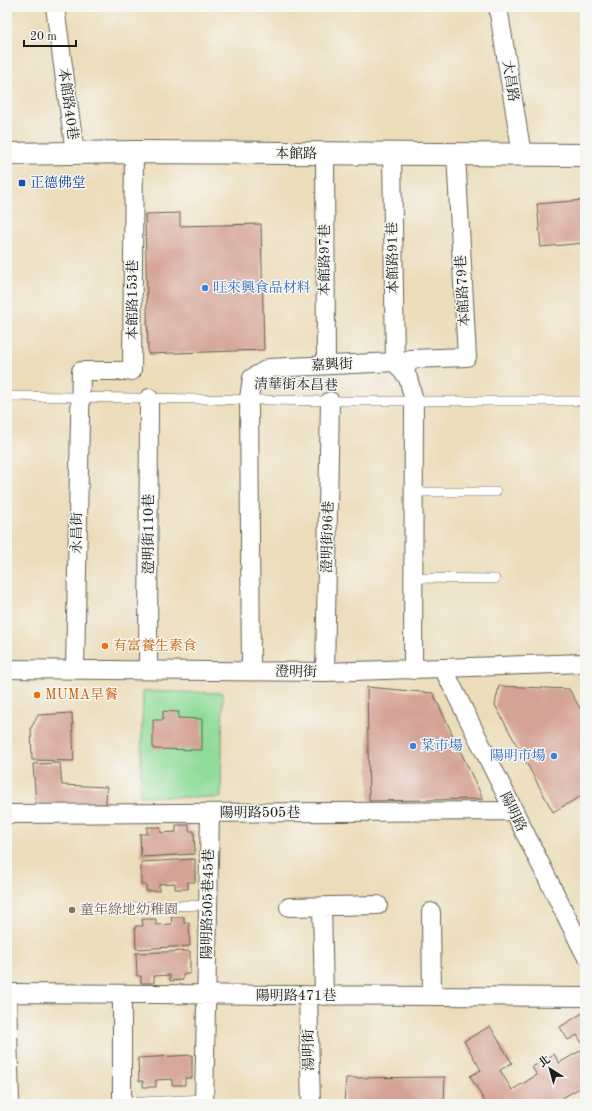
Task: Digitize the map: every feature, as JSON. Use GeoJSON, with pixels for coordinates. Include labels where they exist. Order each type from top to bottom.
{"type":"FeatureCollection","features":[{"type":"Feature","properties":{"kind":"street","name":"本館路40巷"},"geometry":{"type":"LineString","coordinates":[[55,7],[75,153]]}},
{"type":"Feature","properties":{"kind":"street","name":"大昌路"},"geometry":{"type":"LineString","coordinates":[[498,7],[522,155]]}},
{"type":"Feature","properties":{"kind":"street","name":"本館路"},"geometry":{"type":"LineString","coordinates":[[7,154],[134,152],[585,155]]}},
{"type":"Feature","properties":{"kind":"street","name":"本館路153巷"},"geometry":{"type":"LineString","coordinates":[[80,397],[81,371],[132,371],[134,152]]}},
{"type":"Feature","properties":{"kind":"street","name":"本館路97巷"},"geometry":{"type":"LineString","coordinates":[[325,154],[326,366]]}},
{"type":"Feature","properties":{"kind":"street","name":"本館路91巷"},"geometry":{"type":"LineString","coordinates":[[392,154],[399,367]]}},
{"type":"Feature","properties":{"kind":"street","name":"本館路79巷"},"geometry":{"type":"LineString","coordinates":[[399,367],[411,359],[467,357],[456,154]]}},
{"type":"Feature","properties":{"kind":"street","name":"嘉興街"},"geometry":{"type":"LineString","coordinates":[[251,671],[249,398],[252,378],[269,368],[326,366],[399,367]]}},
{"type":"Feature","properties":{"kind":"street"},"geometry":{"type":"LineString","coordinates":[[399,367],[408,378],[414,400],[414,670]]}},
{"type":"Feature","properties":{"kind":"street","name":"永昌街"},"geometry":{"type":"LineString","coordinates":[[75,669],[80,397]]}},
{"type":"Feature","properties":{"kind":"street","name":"澄明街110巷"},"geometry":{"type":"LineString","coordinates":[[148,670],[149,398]]}},
{"type":"Feature","properties":{"kind":"street","name":"澄明街96巷"},"geometry":{"type":"LineString","coordinates":[[325,672],[330,401]]}},
{"type":"Feature","properties":{"kind":"street","name":"澄明街"},"geometry":{"type":"LineString","coordinates":[[7,669],[325,672],[585,663]]}},
{"type":"Feature","properties":{"kind":"street","name":"陽明路"},"geometry":{"type":"LineString","coordinates":[[443,668],[585,954]]}},
{"type":"Feature","properties":{"kind":"street","name":"陽明路505巷"},"geometry":{"type":"LineString","coordinates":[[7,814],[513,811]]}},
{"type":"Feature","properties":{"kind":"street","name":"陽明路505巷45巷"},"geometry":{"type":"LineString","coordinates":[[204,1102],[210,813]]}},
{"type":"Feature","properties":{"kind":"street"},"geometry":{"type":"LineString","coordinates":[[289,907],[378,905]]}},
{"type":"Feature","properties":{"kind":"street","name":"湯明街"},"geometry":{"type":"LineString","coordinates":[[311,1104],[322,906]]}},
{"type":"Feature","properties":{"kind":"street"},"geometry":{"type":"LineString","coordinates":[[431,912],[432,996]]}},
{"type":"Feature","properties":{"kind":"street","name":"陽明路471巷"},"geometry":{"type":"LineString","coordinates":[[7,993],[207,996],[585,997]]}},
{"type":"Feature","properties":{"kind":"street"},"geometry":{"type":"LineString","coordinates":[[122,995],[122,1103]]}},
{"type":"Feature","properties":{"kind":"street"},"geometry":{"type":"LineString","coordinates":[[7,996],[10,1104]]}},
{"type":"Feature","properties":{"kind":"lane","name":"清華街本昌巷"},"geometry":{"type":"LineString","coordinates":[[7,396],[249,398],[330,401],[585,401]]}},
{"type":"Feature","properties":{"kind":"lane"},"geometry":{"type":"LineString","coordinates":[[414,492],[496,492]]}},
{"type":"Feature","properties":{"kind":"lane"},"geometry":{"type":"LineString","coordinates":[[414,578],[495,579]]}},
{"type":"Feature","properties":{"kind":"lane"},"geometry":{"type":"LineString","coordinates":[[131,907],[208,905]]}},
{"type":"Feature","properties":{"kind":"lane"},"geometry":{"type":"LineString","coordinates":[[122,1103],[204,1102]]}},
{"type":"Feature","properties":{"kind":"green space"},"geometry":{"type":"Polygon","coordinates":[[[143,691],[223,693],[221,798],[140,796],[143,691]]]}},
{"type":"Feature","properties":{"kind":"building"},"geometry":{"type":"Polygon","coordinates":[[[585,200],[585,243],[541,247],[537,204],[585,200]]]}},
{"type":"Feature","properties":{"kind":"building","name":"旺來興食品材料"},"geometry":{"type":"Polygon","coordinates":[[[180,213],[180,226],[261,224],[264,350],[148,354],[145,214],[180,213]]]}},
{"type":"Feature","properties":{"kind":"building","name":"陽明市場"},"geometry":{"type":"Polygon","coordinates":[[[499,686],[569,689],[585,717],[585,794],[553,812],[495,705],[499,686]]]}},
{"type":"Feature","properties":{"kind":"building","name":"菜市場"},"geometry":{"type":"Polygon","coordinates":[[[367,687],[433,693],[483,799],[369,801],[367,687]]]}},
{"type":"Feature","properties":{"kind":"building"},"geometry":{"type":"Polygon","coordinates":[[[163,711],[179,712],[178,718],[202,719],[202,750],[153,749],[153,720],[163,720],[163,711]]]}},
{"type":"Feature","properties":{"kind":"building"},"geometry":{"type":"Polygon","coordinates":[[[72,713],[74,761],[32,760],[31,728],[38,715],[72,713]]]}},
{"type":"Feature","properties":{"kind":"building"},"geometry":{"type":"Polygon","coordinates":[[[60,763],[62,785],[107,787],[105,814],[43,812],[36,804],[33,764],[60,763]]]}},
{"type":"Feature","properties":{"kind":"building"},"geometry":{"type":"Polygon","coordinates":[[[176,825],[189,825],[189,831],[194,831],[195,854],[141,857],[140,834],[147,834],[147,827],[160,827],[161,833],[176,832],[176,825]]]}},
{"type":"Feature","properties":{"kind":"building"},"geometry":{"type":"Polygon","coordinates":[[[195,859],[195,882],[188,882],[188,889],[175,889],[175,883],[159,884],[159,891],[146,891],[146,885],[141,885],[141,862],[195,859]]]}},
{"type":"Feature","properties":{"kind":"building"},"geometry":{"type":"Polygon","coordinates":[[[171,917],[184,917],[184,923],[189,923],[190,946],[136,949],[135,926],[143,926],[142,919],[156,919],[156,925],[172,924],[171,917]]]}},
{"type":"Feature","properties":{"kind":"building"},"geometry":{"type":"Polygon","coordinates":[[[190,951],[190,974],[183,974],[183,980],[170,981],[170,975],[154,976],[154,983],[141,983],[141,976],[137,976],[136,953],[190,951]]]}},
{"type":"Feature","properties":{"kind":"building"},"geometry":{"type":"Polygon","coordinates":[[[584,1012],[584,1047],[577,1035],[568,1040],[560,1027],[584,1012]]]}},
{"type":"Feature","properties":{"kind":"building"},"geometry":{"type":"Polygon","coordinates":[[[490,1026],[512,1063],[500,1070],[512,1090],[537,1075],[532,1067],[554,1054],[559,1063],[584,1048],[585,1085],[552,1104],[486,1104],[470,1076],[481,1070],[464,1041],[490,1026]]]}},
{"type":"Feature","properties":{"kind":"building"},"geometry":{"type":"Polygon","coordinates":[[[192,1055],[192,1078],[185,1078],[185,1085],[172,1085],[172,1079],[156,1080],[156,1087],[143,1087],[143,1081],[139,1081],[138,1058],[192,1055]]]}},
{"type":"Feature","properties":{"kind":"building"},"geometry":{"type":"Polygon","coordinates":[[[445,1077],[444,1104],[344,1104],[346,1078],[445,1077]]]}},
{"type":"Feature","properties":{"kind":"place","name":"正德佛堂"},"geometry":{"type":"Point","coordinates":[22,183]}},
{"type":"Feature","properties":{"kind":"place","name":"旺來興食品材料"},"geometry":{"type":"Point","coordinates":[205,288]}},
{"type":"Feature","properties":{"kind":"place","name":"有富養生素食"},"geometry":{"type":"Point","coordinates":[105,646]}},
{"type":"Feature","properties":{"kind":"place","name":"MUMA早餐"},"geometry":{"type":"Point","coordinates":[37,695]}},
{"type":"Feature","properties":{"kind":"place","name":"菜市場"},"geometry":{"type":"Point","coordinates":[413,746]}},
{"type":"Feature","properties":{"kind":"place","name":"陽明市場"},"geometry":{"type":"Point","coordinates":[554,756]}},
{"type":"Feature","properties":{"kind":"place","name":"童年綠地幼稚園"},"geometry":{"type":"Point","coordinates":[72,910]}}]}
